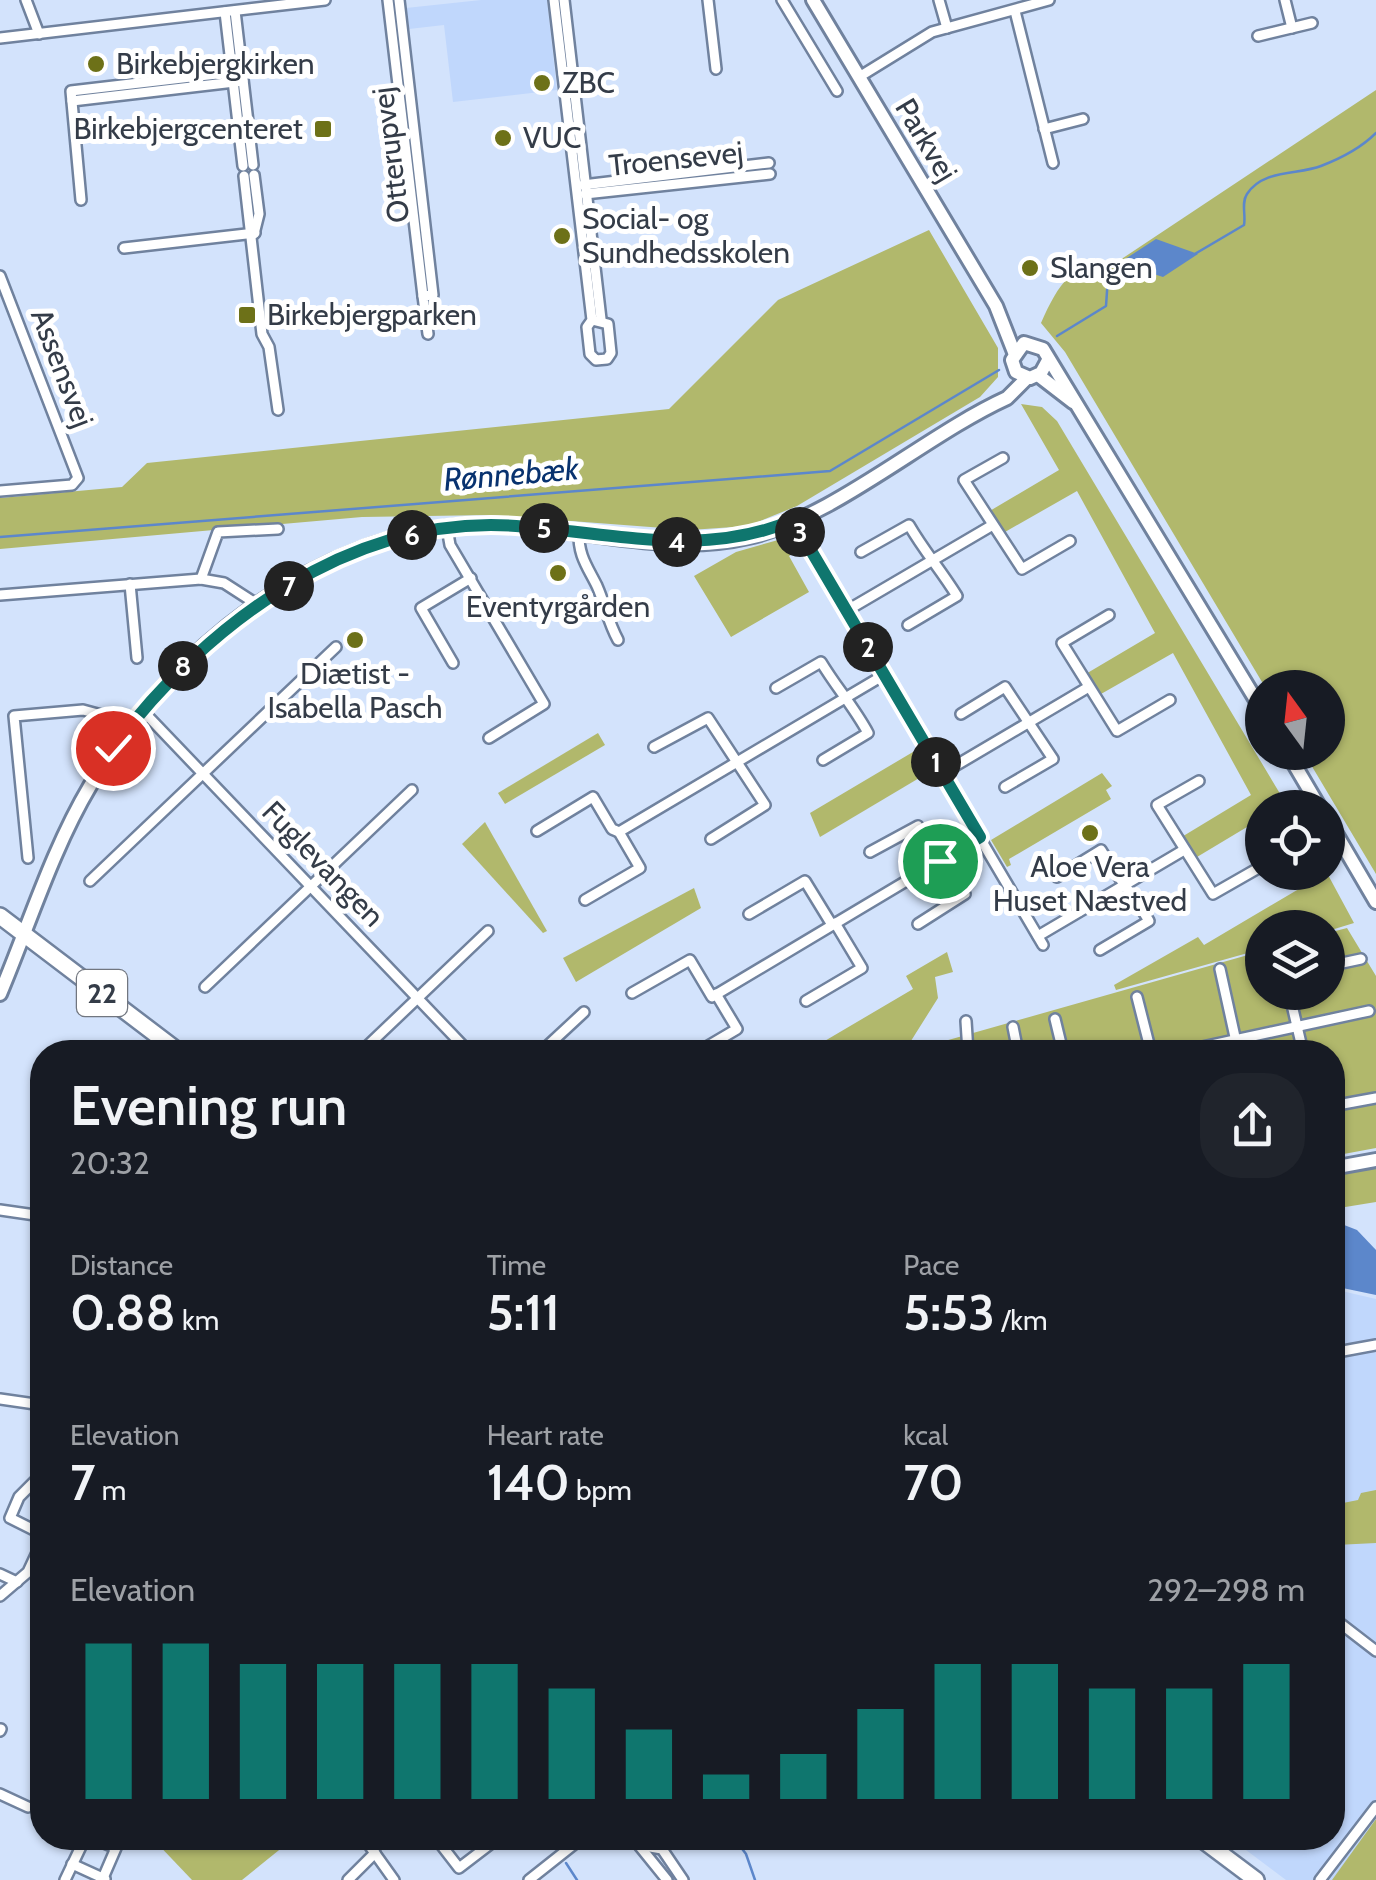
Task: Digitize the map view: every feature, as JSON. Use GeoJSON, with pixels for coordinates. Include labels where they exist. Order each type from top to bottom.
{"type":"FeatureCollection","features":[{"type":"Feature","properties":{"kind":"main road","name":"22"},"geometry":{"type":"LineString","coordinates":[[0,916],[163,1040]]}},
{"type":"Feature","properties":{"kind":"main road"},"geometry":{"type":"LineString","coordinates":[[1216,1850],[1256,1880]]}},
{"type":"Feature","properties":{"kind":"street"},"geometry":{"type":"LineString","coordinates":[[26,0],[39,34]]}},
{"type":"Feature","properties":{"kind":"street"},"geometry":{"type":"LineString","coordinates":[[0,38],[325,0]]}},
{"type":"Feature","properties":{"kind":"street","name":"Otterupvej"},"geometry":{"type":"LineString","coordinates":[[388,0],[428,296]]}},
{"type":"Feature","properties":{"kind":"street","name":"Otterupvej"},"geometry":{"type":"LineString","coordinates":[[398,0],[428,296],[428,334]]}},
{"type":"Feature","properties":{"kind":"street","name":"Troensevej"},"geometry":{"type":"LineString","coordinates":[[554,0],[582,190]]}},
{"type":"Feature","properties":{"kind":"street","name":"Troensevej"},"geometry":{"type":"LineString","coordinates":[[564,0],[597,320]]}},
{"type":"Feature","properties":{"kind":"street"},"geometry":{"type":"LineString","coordinates":[[708,0],[716,68]]}},
{"type":"Feature","properties":{"kind":"street"},"geometry":{"type":"LineString","coordinates":[[782,0],[836,91]]}},
{"type":"Feature","properties":{"kind":"street","name":"Parkvej"},"geometry":{"type":"LineString","coordinates":[[813,0],[996,306],[1027,375]]}},
{"type":"Feature","properties":{"kind":"street"},"geometry":{"type":"LineString","coordinates":[[939,0],[946,28]]}},
{"type":"Feature","properties":{"kind":"street"},"geometry":{"type":"LineString","coordinates":[[859,77],[946,28],[1049,0]]}},
{"type":"Feature","properties":{"kind":"street"},"geometry":{"type":"LineString","coordinates":[[1285,0],[1292,28]]}},
{"type":"Feature","properties":{"kind":"street"},"geometry":{"type":"LineString","coordinates":[[230,11],[249,170],[259,214],[252,236],[262,334],[269,348],[278,410]]}},
{"type":"Feature","properties":{"kind":"street"},"geometry":{"type":"LineString","coordinates":[[1015,11],[1052,163]]}},
{"type":"Feature","properties":{"kind":"street"},"geometry":{"type":"LineString","coordinates":[[1258,36],[1312,23]]}},
{"type":"Feature","properties":{"kind":"street"},"geometry":{"type":"LineString","coordinates":[[82,200],[72,96],[238,77]]}},
{"type":"Feature","properties":{"kind":"street"},"geometry":{"type":"LineString","coordinates":[[1044,129],[1084,118]]}},
{"type":"Feature","properties":{"kind":"street","name":"Troensevej"},"geometry":{"type":"LineString","coordinates":[[582,190],[770,168]]}},
{"type":"Feature","properties":{"kind":"street"},"geometry":{"type":"LineString","coordinates":[[124,248],[252,236]]}},
{"type":"Feature","properties":{"kind":"street","name":"Assensvej"},"geometry":{"type":"LineString","coordinates":[[0,276],[78,478],[72,485],[0,492]]}},
{"type":"Feature","properties":{"kind":"street","name":"Parkvej"},"geometry":{"type":"LineString","coordinates":[[996,306],[1028,342],[1043,349],[1047,362]]}},
{"type":"Feature","properties":{"kind":"street"},"geometry":{"type":"LineString","coordinates":[[1014,352],[1028,342]]}},
{"type":"Feature","properties":{"kind":"street"},"geometry":{"type":"LineString","coordinates":[[0,994],[88,788],[142,710],[198,651],[258,604],[358,552],[447,528],[512,525],[684,542],[748,538],[793,520],[986,408],[1047,362],[1079,407],[1245,682]]}},
{"type":"Feature","properties":{"kind":"street"},"geometry":{"type":"LineString","coordinates":[[1027,375],[1079,407]]}},
{"type":"Feature","properties":{"kind":"street"},"geometry":{"type":"LineString","coordinates":[[1003,458],[964,480],[1022,569],[1070,541]]}},
{"type":"Feature","properties":{"kind":"street"},"geometry":{"type":"LineString","coordinates":[[793,520],[1041,940],[1184,850]]}},
{"type":"Feature","properties":{"kind":"street"},"geometry":{"type":"LineString","coordinates":[[862,552],[909,525],[957,596],[908,625]]}},
{"type":"Feature","properties":{"kind":"street"},"geometry":{"type":"LineString","coordinates":[[846,611],[991,526]]}},
{"type":"Feature","properties":{"kind":"street"},"geometry":{"type":"LineString","coordinates":[[447,528],[450,545],[544,704],[489,738]]}},
{"type":"Feature","properties":{"kind":"street"},"geometry":{"type":"LineString","coordinates":[[200,579],[218,532],[278,529]]}},
{"type":"Feature","properties":{"kind":"street"},"geometry":{"type":"LineString","coordinates":[[579,532],[583,564],[598,588],[603,613],[618,640]]}},
{"type":"Feature","properties":{"kind":"street"},"geometry":{"type":"LineString","coordinates":[[453,663],[420,608],[470,578]]}},
{"type":"Feature","properties":{"kind":"street"},"geometry":{"type":"LineString","coordinates":[[0,595],[200,579],[224,583],[258,604]]}},
{"type":"Feature","properties":{"kind":"street"},"geometry":{"type":"LineString","coordinates":[[130,584],[137,658]]}},
{"type":"Feature","properties":{"kind":"street"},"geometry":{"type":"LineString","coordinates":[[1110,615],[1062,643],[1117,731],[1170,700]]}},
{"type":"Feature","properties":{"kind":"street"},"geometry":{"type":"LineString","coordinates":[[90,881],[336,647]]}},
{"type":"Feature","properties":{"kind":"street"},"geometry":{"type":"LineString","coordinates":[[776,688],[822,662],[868,733],[824,760]]}},
{"type":"Feature","properties":{"kind":"street"},"geometry":{"type":"LineString","coordinates":[[619,832],[884,675]]}},
{"type":"Feature","properties":{"kind":"street"},"geometry":{"type":"LineString","coordinates":[[961,714],[1004,688],[1053,759],[1005,787]]}},
{"type":"Feature","properties":{"kind":"street"},"geometry":{"type":"LineString","coordinates":[[942,773],[1087,688]]}},
{"type":"Feature","properties":{"kind":"street"},"geometry":{"type":"LineString","coordinates":[[28,858],[14,716],[83,710],[132,723]]}},
{"type":"Feature","properties":{"kind":"street","name":"Fuglevangen"},"geometry":{"type":"LineString","coordinates":[[142,710],[457,1040]]}},
{"type":"Feature","properties":{"kind":"street"},"geometry":{"type":"LineString","coordinates":[[654,748],[708,718],[765,805],[710,839]]}},
{"type":"Feature","properties":{"kind":"street"},"geometry":{"type":"LineString","coordinates":[[1199,781],[1157,805],[1213,894],[1245,876]]}},
{"type":"Feature","properties":{"kind":"street"},"geometry":{"type":"LineString","coordinates":[[206,986],[412,790]]}},
{"type":"Feature","properties":{"kind":"street"},"geometry":{"type":"LineString","coordinates":[[537,831],[593,796],[612,829],[619,832],[640,868],[585,900]]}},
{"type":"Feature","properties":{"kind":"street"},"geometry":{"type":"LineString","coordinates":[[870,852],[918,826],[965,894],[918,924]]}},
{"type":"Feature","properties":{"kind":"street"},"geometry":{"type":"LineString","coordinates":[[632,993],[690,960],[712,997],[980,837]]}},
{"type":"Feature","properties":{"kind":"street"},"geometry":{"type":"LineString","coordinates":[[1345,849],[1376,902]]}},
{"type":"Feature","properties":{"kind":"street"},"geometry":{"type":"LineString","coordinates":[[1056,876],[1102,850],[1149,921],[1100,950]]}},
{"type":"Feature","properties":{"kind":"street"},"geometry":{"type":"LineString","coordinates":[[749,914],[805,881],[862,968],[806,1001]]}},
{"type":"Feature","properties":{"kind":"street"},"geometry":{"type":"LineString","coordinates":[[374,1040],[488,931]]}},
{"type":"Feature","properties":{"kind":"street"},"geometry":{"type":"LineString","coordinates":[[1345,962],[1361,959]]}},
{"type":"Feature","properties":{"kind":"street"},"geometry":{"type":"LineString","coordinates":[[1220,968],[1236,1037]]}},
{"type":"Feature","properties":{"kind":"street"},"geometry":{"type":"LineString","coordinates":[[716,994],[737,1029],[718,1040]]}},
{"type":"Feature","properties":{"kind":"street"},"geometry":{"type":"LineString","coordinates":[[1138,997],[1148,1040]]}},
{"type":"Feature","properties":{"kind":"street"},"geometry":{"type":"LineString","coordinates":[[1293,1010],[1300,1040]]}},
{"type":"Feature","properties":{"kind":"street"},"geometry":{"type":"LineString","coordinates":[[553,1040],[584,1012]]}},
{"type":"Feature","properties":{"kind":"street"},"geometry":{"type":"LineString","coordinates":[[1225,1040],[1369,1012]]}},
{"type":"Feature","properties":{"kind":"street"},"geometry":{"type":"LineString","coordinates":[[1055,1019],[1059,1040]]}},
{"type":"Feature","properties":{"kind":"street"},"geometry":{"type":"LineString","coordinates":[[966,1021],[967,1040]]}},
{"type":"Feature","properties":{"kind":"street"},"geometry":{"type":"LineString","coordinates":[[1013,1027],[1016,1040]]}},
{"type":"Feature","properties":{"kind":"street"},"geometry":{"type":"LineString","coordinates":[[1345,1104],[1376,1098]]}},
{"type":"Feature","properties":{"kind":"street"},"geometry":{"type":"LineString","coordinates":[[1345,1166],[1376,1160]]}},
{"type":"Feature","properties":{"kind":"street"},"geometry":{"type":"LineString","coordinates":[[0,1210],[30,1214]]}},
{"type":"Feature","properties":{"kind":"street"},"geometry":{"type":"LineString","coordinates":[[1345,1351],[1376,1345]]}},
{"type":"Feature","properties":{"kind":"street"},"geometry":{"type":"LineString","coordinates":[[0,1399],[30,1403]]}},
{"type":"Feature","properties":{"kind":"street"},"geometry":{"type":"LineString","coordinates":[[30,1485],[19,1496],[10,1518],[30,1528]]}},
{"type":"Feature","properties":{"kind":"street"},"geometry":{"type":"LineString","coordinates":[[0,1596],[30,1567]]}},
{"type":"Feature","properties":{"kind":"street"},"geometry":{"type":"LineString","coordinates":[[0,1574],[17,1582]]}},
{"type":"Feature","properties":{"kind":"street"},"geometry":{"type":"LineString","coordinates":[[1345,1628],[1376,1651]]}},
{"type":"Feature","properties":{"kind":"street"},"geometry":{"type":"LineString","coordinates":[[0,1810],[3,1795],[28,1807]]}},
{"type":"Feature","properties":{"kind":"street"},"geometry":{"type":"LineString","coordinates":[[1345,1847],[1376,1807]]}},
{"type":"Feature","properties":{"kind":"street"},"geometry":{"type":"LineString","coordinates":[[66,1880],[81,1850]]}},
{"type":"Feature","properties":{"kind":"street"},"geometry":{"type":"LineString","coordinates":[[72,1864],[105,1879],[115,1850]]}},
{"type":"Feature","properties":{"kind":"street"},"geometry":{"type":"LineString","coordinates":[[373,1850],[394,1880]]}},
{"type":"Feature","properties":{"kind":"street"},"geometry":{"type":"LineString","coordinates":[[445,1850],[459,1868],[482,1850]]}},
{"type":"Feature","properties":{"kind":"street"},"geometry":{"type":"LineString","coordinates":[[529,1880],[567,1850]]}},
{"type":"Feature","properties":{"kind":"street"},"geometry":{"type":"LineString","coordinates":[[643,1850],[667,1880]]}},
{"type":"Feature","properties":{"kind":"street"},"geometry":{"type":"LineString","coordinates":[[663,1850],[682,1880]]}},
{"type":"Feature","properties":{"kind":"street"},"geometry":{"type":"LineString","coordinates":[[1320,1880],[1343,1850]]}},
{"type":"Feature","properties":{"kind":"street"},"geometry":{"type":"LineString","coordinates":[[348,1880],[375,1853]]}},
{"type":"Feature","properties":{"kind":"shaded area","name":"ZBC"},"geometry":{"type":"Polygon","coordinates":[[[481,0],[547,0],[557,90],[453,102],[444,25],[409,29],[406,8],[481,0]]]}},
{"type":"Feature","properties":{"kind":"shaded area"},"geometry":{"type":"Polygon","coordinates":[[[1345,1292],[1376,1299],[1376,1880],[1286,1880],[1246,1850],[1345,1850],[1345,1292]]]}},
{"type":"Feature","properties":{"kind":"green space"},"geometry":{"type":"Polygon","coordinates":[[[1376,90],[1376,874],[1345,822],[1345,790],[1326,790],[1314,770],[1345,770],[1345,670],[1255,670],[1065,352],[1041,323],[1069,277],[1090,265],[1120,260],[1376,90]]]}},
{"type":"Feature","properties":{"kind":"green space"},"geometry":{"type":"Polygon","coordinates":[[[929,230],[998,348],[998,377],[980,397],[797,506],[748,526],[690,530],[491,515],[362,517],[0,549],[0,498],[122,487],[147,463],[669,409],[778,300],[929,230]]]}},
{"type":"Feature","properties":{"kind":"green space"},"geometry":{"type":"Polygon","coordinates":[[[1021,404],[1042,407],[1057,421],[1245,735],[1245,770],[1266,770],[1278,790],[1248,790],[1173,653],[1101,694],[1084,675],[1155,633],[1077,491],[1005,532],[988,512],[1059,470],[1021,404]]]}},
{"type":"Feature","properties":{"kind":"green space"},"geometry":{"type":"Polygon","coordinates":[[[778,540],[791,542],[797,551],[789,556],[809,592],[731,637],[694,576],[736,552],[778,540]]]}},
{"type":"Feature","properties":{"kind":"green space"},"geometry":{"type":"Polygon","coordinates":[[[598,733],[605,745],[505,804],[498,793],[598,733]]]}},
{"type":"Feature","properties":{"kind":"green space"},"geometry":{"type":"Polygon","coordinates":[[[918,749],[931,771],[820,837],[810,813],[918,749]]]}},
{"type":"Feature","properties":{"kind":"green space"},"geometry":{"type":"Polygon","coordinates":[[[1102,773],[1112,786],[1106,790],[1111,799],[1009,859],[1011,865],[1007,867],[991,840],[1102,773]]]}},
{"type":"Feature","properties":{"kind":"green space"},"geometry":{"type":"Polygon","coordinates":[[[1245,799],[1245,828],[1197,857],[1180,838],[1245,799]]]}},
{"type":"Feature","properties":{"kind":"green space"},"geometry":{"type":"Polygon","coordinates":[[[485,822],[547,931],[543,933],[462,844],[485,822]]]}},
{"type":"Feature","properties":{"kind":"green space"},"geometry":{"type":"Polygon","coordinates":[[[694,888],[701,908],[576,982],[563,958],[694,888]]]}},
{"type":"Feature","properties":{"kind":"green space"},"geometry":{"type":"Polygon","coordinates":[[[1297,890],[1336,890],[1354,923],[1345,926],[1345,910],[1263,910],[1297,890]]]}},
{"type":"Feature","properties":{"kind":"green space"},"geometry":{"type":"Polygon","coordinates":[[[1245,921],[1245,954],[1116,990],[1114,985],[1198,937],[1204,945],[1245,921]]]}},
{"type":"Feature","properties":{"kind":"green space"},"geometry":{"type":"Polygon","coordinates":[[[1347,928],[1376,976],[1376,1148],[1345,1154],[1345,1040],[948,1040],[1245,956],[1245,1010],[1345,1010],[1347,928]]]}},
{"type":"Feature","properties":{"kind":"green space"},"geometry":{"type":"Polygon","coordinates":[[[947,952],[953,972],[935,977],[938,998],[912,1040],[826,1040],[913,989],[906,976],[947,952]]]}},
{"type":"Feature","properties":{"kind":"green space"},"geometry":{"type":"Polygon","coordinates":[[[1376,1167],[1376,1202],[1345,1207],[1345,1173],[1376,1167]]]}},
{"type":"Feature","properties":{"kind":"green space"},"geometry":{"type":"Polygon","coordinates":[[[1376,1490],[1376,1543],[1345,1545],[1345,1503],[1358,1500],[1361,1493],[1376,1490]]]}},
{"type":"Feature","properties":{"kind":"green space"},"geometry":{"type":"Polygon","coordinates":[[[1376,1819],[1376,1880],[1332,1880],[1376,1819]]]}},
{"type":"Feature","properties":{"kind":"green space"},"geometry":{"type":"Polygon","coordinates":[[[163,1850],[279,1850],[242,1880],[192,1880],[163,1850]]]}},
{"type":"Feature","properties":{"kind":"water"},"geometry":{"type":"Polygon","coordinates":[[[1156,239],[1198,254],[1163,277],[1119,263],[1156,239]]]}},
{"type":"Feature","properties":{"kind":"water"},"geometry":{"type":"Polygon","coordinates":[[[1345,1225],[1357,1230],[1376,1250],[1376,1295],[1345,1289],[1345,1225]]]}},
{"type":"Feature","properties":{"kind":"waterway","name":"Rønnebæk"},"geometry":{"type":"LineString","coordinates":[[1193,255],[1244,225],[1245,198],[1262,180],[1329,163],[1376,133]]}},
{"type":"Feature","properties":{"kind":"waterway","name":"Rønnebæk"},"geometry":{"type":"LineString","coordinates":[[1057,336],[1106,306],[1108,277],[1123,265]]}},
{"type":"Feature","properties":{"kind":"waterway","name":"Rønnebæk"},"geometry":{"type":"LineString","coordinates":[[0,537],[830,471],[999,370]]}},
{"type":"Feature","properties":{"kind":"waterway"},"geometry":{"type":"LineString","coordinates":[[743,1850],[755,1880]]}},
{"type":"Feature","properties":{"kind":"waterway"},"geometry":{"type":"LineString","coordinates":[[566,1863],[577,1880]]}},
{"type":"Feature","properties":{"kind":"place","name":"Birkebjergkirken"},"geometry":{"type":"Point","coordinates":[96,64]}},
{"type":"Feature","properties":{"kind":"place","name":"ZBC"},"geometry":{"type":"Point","coordinates":[542,83]}},
{"type":"Feature","properties":{"kind":"place","name":"Birkebjergcenteret"},"geometry":{"type":"Point","coordinates":[323,129]}},
{"type":"Feature","properties":{"kind":"place","name":"VUC"},"geometry":{"type":"Point","coordinates":[503,138]}},
{"type":"Feature","properties":{"kind":"place","name":"Social- og Sundhedsskolen"},"geometry":{"type":"Point","coordinates":[562,236]}},
{"type":"Feature","properties":{"kind":"place","name":"Slangen"},"geometry":{"type":"Point","coordinates":[1030,268]}},
{"type":"Feature","properties":{"kind":"place","name":"Birkebjergparken"},"geometry":{"type":"Point","coordinates":[247,315]}},
{"type":"Feature","properties":{"kind":"place","name":"Eventyrgården"},"geometry":{"type":"Point","coordinates":[558,573]}},
{"type":"Feature","properties":{"kind":"place","name":"Diætist - Isabella Pasch"},"geometry":{"type":"Point","coordinates":[355,640]}},
{"type":"Feature","properties":{"kind":"place","name":"Aloe Vera Huset Næstved"},"geometry":{"type":"Point","coordinates":[1090,833]}},
{"type":"Feature","properties":{"kind":"route"},"geometry":{"type":"LineString","coordinates":[[113,748],[171,678],[226,628],[296,582],[374,546],[476,525],[684,542],[718,541],[748,538],[793,520],[980,837],[940,861]]}}]}
